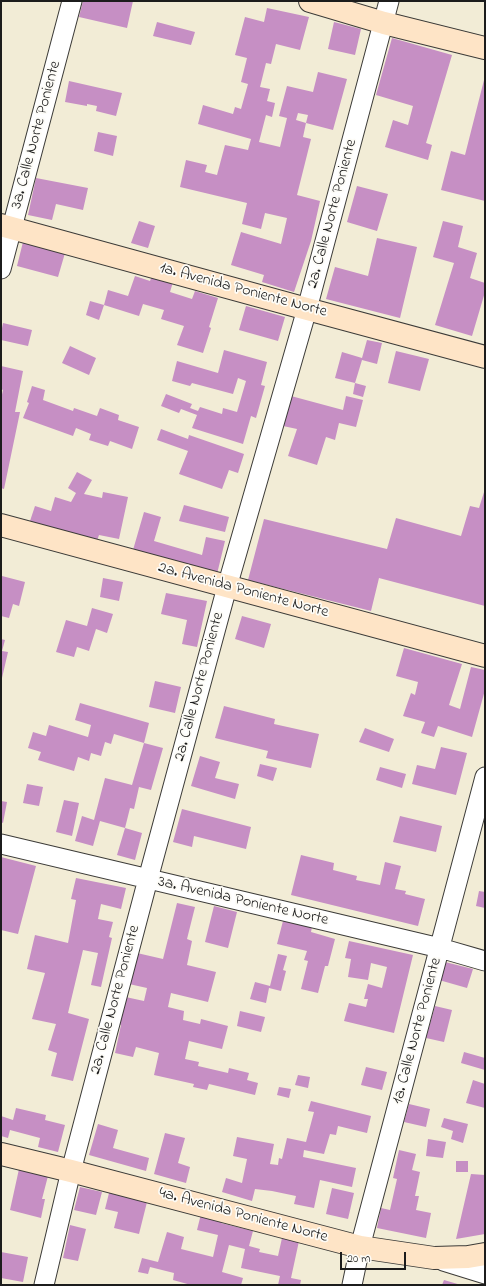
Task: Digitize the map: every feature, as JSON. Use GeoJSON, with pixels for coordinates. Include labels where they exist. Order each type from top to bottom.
{"type":"FeatureCollection","features":[{"type":"Feature","properties":{"kind":"main road"},"geometry":{"type":"LineString","coordinates":[[310,1],[384,23],[485,48]]}},
{"type":"Feature","properties":{"kind":"main road","name":"1a. Avenida Poniente Norte"},"geometry":{"type":"LineString","coordinates":[[7,226],[485,357]]}},
{"type":"Feature","properties":{"kind":"main road","name":"2a. Avenida Poniente Norte"},"geometry":{"type":"LineString","coordinates":[[1,525],[485,656]]}},
{"type":"Feature","properties":{"kind":"main road","name":"4a. Avenida Poniente Norte"},"geometry":{"type":"LineString","coordinates":[[1,1154],[360,1247],[434,1258]]}},
{"type":"Feature","properties":{"kind":"main road"},"geometry":{"type":"LineString","coordinates":[[434,1258],[468,1257],[485,1254]]}},
{"type":"Feature","properties":{"kind":"street","name":"3a. Calle Norte Poniente"},"geometry":{"type":"LineString","coordinates":[[1,269],[7,226],[72,1]]}},
{"type":"Feature","properties":{"kind":"street","name":"2a. Calle Norte Poniente"},"geometry":{"type":"LineString","coordinates":[[44,1285],[71,1171],[148,879],[227,587],[307,309],[389,1]]}},
{"type":"Feature","properties":{"kind":"street","name":"1a. Calle Norte Poniente"},"geometry":{"type":"LineString","coordinates":[[352,1285],[360,1247],[485,777]]}},
{"type":"Feature","properties":{"kind":"street","name":"3a. Avenida Poniente Norte"},"geometry":{"type":"LineString","coordinates":[[1,844],[440,948],[485,961]]}},
{"type":"Feature","properties":{"kind":"street","name":"4a. Avenida Poniente Norte"},"geometry":{"type":"LineString","coordinates":[[434,1258],[485,1274]]}},
{"type":"Feature","properties":{"kind":"building"},"geometry":{"type":"Polygon","coordinates":[[[83,1],[133,1],[127,28],[79,17],[83,1]]]}},
{"type":"Feature","properties":{"kind":"building"},"geometry":{"type":"Polygon","coordinates":[[[267,8],[309,17],[300,50],[276,44],[271,64],[266,63],[260,87],[270,89],[267,101],[275,103],[272,117],[266,115],[259,142],[280,147],[287,118],[279,116],[287,86],[313,92],[318,72],[347,79],[333,130],[306,123],[303,137],[311,139],[297,195],[320,201],[311,241],[294,292],[262,282],[264,275],[231,265],[241,232],[281,244],[287,218],[265,213],[261,229],[242,224],[247,203],[180,187],[186,160],[207,165],[205,172],[217,175],[225,145],[248,150],[251,139],[198,124],[203,105],[233,114],[235,107],[241,109],[248,84],[241,82],[247,58],[235,55],[245,17],[264,22],[267,8]],[[298,113],[296,120],[306,123],[308,115],[298,113]]]}},
{"type":"Feature","properties":{"kind":"building"},"geometry":{"type":"Polygon","coordinates":[[[157,22],[195,32],[191,45],[153,36],[157,22]]]}},
{"type":"Feature","properties":{"kind":"building"},"geometry":{"type":"Polygon","coordinates":[[[334,22],[361,29],[355,55],[328,49],[334,22]]]}},
{"type":"Feature","properties":{"kind":"building"},"geometry":{"type":"Polygon","coordinates":[[[392,38],[452,55],[426,143],[432,145],[428,160],[385,147],[393,120],[408,125],[413,106],[376,95],[392,38]]]}},
{"type":"Feature","properties":{"kind":"building"},"geometry":{"type":"Polygon","coordinates":[[[484,80],[485,201],[441,190],[451,151],[465,155],[484,80]]]}},
{"type":"Feature","properties":{"kind":"building"},"geometry":{"type":"Polygon","coordinates":[[[69,81],[122,93],[116,116],[96,111],[97,106],[87,104],[87,106],[65,102],[69,81]]]}},
{"type":"Feature","properties":{"kind":"building"},"geometry":{"type":"Polygon","coordinates":[[[98,132],[117,136],[113,156],[94,151],[98,132]]]}},
{"type":"Feature","properties":{"kind":"building"},"geometry":{"type":"Polygon","coordinates":[[[36,178],[88,188],[83,210],[56,204],[52,220],[28,215],[36,178]]]}},
{"type":"Feature","properties":{"kind":"building"},"geometry":{"type":"Polygon","coordinates":[[[357,186],[388,194],[377,231],[347,222],[357,186]]]}},
{"type":"Feature","properties":{"kind":"building"},"geometry":{"type":"Polygon","coordinates":[[[139,221],[155,226],[148,248],[131,243],[139,221]]]}},
{"type":"Feature","properties":{"kind":"building"},"geometry":{"type":"Polygon","coordinates":[[[443,221],[463,226],[458,247],[477,253],[470,278],[485,283],[485,292],[472,336],[435,325],[454,263],[433,257],[443,221]]]}},
{"type":"Feature","properties":{"kind":"building"},"geometry":{"type":"Polygon","coordinates":[[[377,238],[417,247],[400,318],[326,299],[335,267],[368,276],[377,238]]]}},
{"type":"Feature","properties":{"kind":"building"},"geometry":{"type":"Polygon","coordinates":[[[23,242],[65,253],[58,277],[17,266],[23,242]]]}},
{"type":"Feature","properties":{"kind":"building"},"geometry":{"type":"Polygon","coordinates":[[[135,276],[150,281],[152,276],[173,282],[170,292],[192,299],[195,291],[218,298],[203,353],[177,345],[184,326],[161,319],[164,310],[143,304],[139,316],[104,305],[108,290],[128,296],[135,276]]]}},
{"type":"Feature","properties":{"kind":"building"},"geometry":{"type":"Polygon","coordinates":[[[90,301],[104,305],[99,320],[86,315],[90,301]]]}},
{"type":"Feature","properties":{"kind":"building"},"geometry":{"type":"Polygon","coordinates":[[[246,306],[285,317],[278,341],[239,330],[246,306]]]}},
{"type":"Feature","properties":{"kind":"building"},"geometry":{"type":"Polygon","coordinates":[[[3,323],[32,330],[28,346],[1,340],[3,323]]]}},
{"type":"Feature","properties":{"kind":"building"},"geometry":{"type":"Polygon","coordinates":[[[367,340],[382,343],[377,364],[362,360],[355,383],[335,378],[342,352],[362,358],[367,340]]]}},
{"type":"Feature","properties":{"kind":"building"},"geometry":{"type":"Polygon","coordinates":[[[70,346],[96,358],[89,375],[62,363],[70,346]]]}},
{"type":"Feature","properties":{"kind":"building"},"geometry":{"type":"Polygon","coordinates":[[[224,350],[267,362],[261,385],[265,386],[256,418],[251,416],[243,444],[192,428],[197,415],[181,409],[179,413],[161,406],[166,394],[192,404],[190,408],[198,411],[200,407],[222,414],[223,408],[237,412],[246,381],[238,378],[233,394],[192,383],[190,386],[172,381],[177,361],[218,373],[224,350]]]}},
{"type":"Feature","properties":{"kind":"building"},"geometry":{"type":"Polygon","coordinates":[[[396,351],[429,359],[420,391],[388,383],[396,351]]]}},
{"type":"Feature","properties":{"kind":"building"},"geometry":{"type":"Polygon","coordinates":[[[1,366],[23,371],[15,412],[20,412],[4,489],[1,488],[1,399],[3,390],[1,389],[1,366]]]}},
{"type":"Feature","properties":{"kind":"building"},"geometry":{"type":"Polygon","coordinates":[[[355,383],[366,386],[363,397],[353,394],[355,383]]]}},
{"type":"Feature","properties":{"kind":"building"},"geometry":{"type":"Polygon","coordinates":[[[32,386],[45,390],[43,400],[73,411],[74,408],[97,416],[100,408],[119,415],[118,420],[139,427],[132,449],[110,441],[108,446],[89,440],[91,434],[76,428],[73,436],[23,418],[29,403],[27,402],[32,386]]]}},
{"type":"Feature","properties":{"kind":"building"},"geometry":{"type":"Polygon","coordinates":[[[291,396],[343,410],[346,396],[363,400],[356,427],[339,423],[335,440],[326,437],[317,465],[288,456],[297,429],[283,426],[291,396]]]}},
{"type":"Feature","properties":{"kind":"building"},"geometry":{"type":"Polygon","coordinates":[[[161,429],[188,439],[189,435],[244,454],[238,473],[229,470],[222,489],[179,474],[188,451],[157,440],[161,429]]]}},
{"type":"Feature","properties":{"kind":"building"},"geometry":{"type":"Polygon","coordinates":[[[77,472],[92,480],[84,494],[102,498],[103,492],[128,497],[119,539],[99,535],[97,541],[29,524],[35,506],[51,511],[55,497],[71,502],[76,493],[68,488],[77,472]]]}},
{"type":"Feature","properties":{"kind":"building"},"geometry":{"type":"Polygon","coordinates":[[[485,489],[485,606],[379,578],[371,611],[248,580],[264,519],[387,549],[396,518],[461,536],[470,506],[479,508],[485,489]]]}},
{"type":"Feature","properties":{"kind":"building"},"geometry":{"type":"Polygon","coordinates":[[[184,505],[229,517],[225,532],[179,521],[184,505]]]}},
{"type":"Feature","properties":{"kind":"building"},"geometry":{"type":"Polygon","coordinates":[[[144,512],[161,517],[154,541],[202,555],[206,537],[225,541],[217,574],[133,550],[144,512]]]}},
{"type":"Feature","properties":{"kind":"building"},"geometry":{"type":"Polygon","coordinates":[[[2,576],[25,582],[19,606],[13,604],[9,618],[1,616],[2,576]]]}},
{"type":"Feature","properties":{"kind":"building"},"geometry":{"type":"Polygon","coordinates":[[[103,578],[123,582],[119,601],[100,597],[103,578]]]}},
{"type":"Feature","properties":{"kind":"building"},"geometry":{"type":"Polygon","coordinates":[[[166,593],[207,601],[197,647],[182,644],[187,620],[161,614],[166,593]]]}},
{"type":"Feature","properties":{"kind":"building"},"geometry":{"type":"Polygon","coordinates":[[[92,608],[113,614],[107,633],[96,629],[89,651],[77,647],[74,657],[56,652],[66,620],[87,626],[92,608]]]}},
{"type":"Feature","properties":{"kind":"building"},"geometry":{"type":"Polygon","coordinates":[[[242,616],[271,624],[264,648],[235,639],[242,616]]]}},
{"type":"Feature","properties":{"kind":"building"},"geometry":{"type":"Polygon","coordinates":[[[1,639],[5,640],[2,651],[8,652],[2,678],[1,639]]]}},
{"type":"Feature","properties":{"kind":"building"},"geometry":{"type":"Polygon","coordinates":[[[404,648],[462,664],[449,705],[460,709],[471,667],[485,670],[485,690],[472,737],[438,726],[434,737],[421,733],[425,722],[403,716],[411,693],[415,695],[418,682],[396,676],[404,648]]]}},
{"type":"Feature","properties":{"kind":"building"},"geometry":{"type":"Polygon","coordinates":[[[155,681],[181,687],[175,713],[149,707],[155,681]]]}},
{"type":"Feature","properties":{"kind":"building"},"geometry":{"type":"Polygon","coordinates":[[[80,703],[149,723],[144,743],[114,734],[111,744],[105,742],[101,756],[91,753],[89,761],[78,757],[74,771],[38,760],[41,752],[28,748],[33,732],[46,736],[49,725],[88,737],[91,725],[75,720],[80,703]]]}},
{"type":"Feature","properties":{"kind":"building"},"geometry":{"type":"Polygon","coordinates":[[[224,706],[275,719],[274,724],[319,734],[311,768],[266,758],[268,751],[215,738],[224,706]]]}},
{"type":"Feature","properties":{"kind":"building"},"geometry":{"type":"Polygon","coordinates":[[[365,728],[394,739],[389,752],[359,742],[365,728]]]}},
{"type":"Feature","properties":{"kind":"building"},"geometry":{"type":"Polygon","coordinates":[[[144,743],[163,748],[151,790],[139,787],[134,809],[130,808],[125,828],[100,821],[93,846],[75,841],[82,816],[94,820],[105,778],[132,785],[144,743]]]}},
{"type":"Feature","properties":{"kind":"building"},"geometry":{"type":"Polygon","coordinates":[[[441,747],[467,753],[456,795],[412,784],[417,765],[435,769],[441,747]]]}},
{"type":"Feature","properties":{"kind":"building"},"geometry":{"type":"Polygon","coordinates":[[[200,756],[220,762],[215,778],[239,784],[235,799],[191,786],[200,756]]]}},
{"type":"Feature","properties":{"kind":"building"},"geometry":{"type":"Polygon","coordinates":[[[260,764],[277,768],[273,781],[257,776],[260,764]]]}},
{"type":"Feature","properties":{"kind":"building"},"geometry":{"type":"Polygon","coordinates":[[[380,767],[406,774],[402,788],[376,780],[380,767]]]}},
{"type":"Feature","properties":{"kind":"building"},"geometry":{"type":"Polygon","coordinates":[[[27,784],[43,787],[39,806],[23,803],[27,784]]]}},
{"type":"Feature","properties":{"kind":"building"},"geometry":{"type":"Polygon","coordinates":[[[64,800],[79,803],[72,836],[56,832],[64,800]]]}},
{"type":"Feature","properties":{"kind":"building"},"geometry":{"type":"Polygon","coordinates":[[[1,801],[7,802],[3,823],[1,822],[1,801]]]}},
{"type":"Feature","properties":{"kind":"building"},"geometry":{"type":"Polygon","coordinates":[[[182,809],[251,827],[246,849],[194,836],[192,847],[173,842],[182,809]]]}},
{"type":"Feature","properties":{"kind":"building"},"geometry":{"type":"Polygon","coordinates":[[[400,816],[442,826],[436,852],[393,842],[400,816]]]}},
{"type":"Feature","properties":{"kind":"building"},"geometry":{"type":"Polygon","coordinates":[[[125,828],[142,833],[135,860],[117,855],[125,828]]]}},
{"type":"Feature","properties":{"kind":"building"},"geometry":{"type":"Polygon","coordinates":[[[301,855],[334,863],[333,870],[357,876],[356,880],[380,885],[385,862],[401,866],[395,889],[406,891],[405,894],[425,899],[418,926],[291,895],[301,855]]]}},
{"type":"Feature","properties":{"kind":"building"},"geometry":{"type":"Polygon","coordinates":[[[1,857],[36,866],[18,934],[1,930],[1,857]]]}},
{"type":"Feature","properties":{"kind":"building"},"geometry":{"type":"Polygon","coordinates":[[[76,878],[126,888],[121,909],[101,904],[98,919],[113,922],[109,937],[112,938],[101,987],[91,985],[98,953],[83,950],[68,1013],[89,1019],[73,1081],[51,1076],[57,1053],[48,1050],[56,1024],[32,1019],[45,973],[27,969],[35,935],[68,943],[76,900],[71,899],[76,878]]]}},
{"type":"Feature","properties":{"kind":"building"},"geometry":{"type":"Polygon","coordinates":[[[479,891],[485,892],[485,908],[476,906],[479,891]]]}},
{"type":"Feature","properties":{"kind":"building"},"geometry":{"type":"Polygon","coordinates":[[[177,903],[195,907],[187,939],[192,941],[187,965],[216,972],[208,1002],[171,993],[168,1007],[184,1011],[183,1020],[200,1024],[201,1019],[228,1026],[222,1049],[189,1041],[185,1059],[199,1062],[198,1066],[228,1073],[229,1068],[249,1073],[247,1080],[258,1083],[255,1095],[209,1084],[207,1090],[193,1087],[194,1084],[154,1075],[159,1053],[136,1047],[133,1057],[115,1053],[121,1025],[115,1023],[121,996],[144,1001],[147,988],[129,984],[137,953],[163,959],[177,903]]]}},
{"type":"Feature","properties":{"kind":"building"},"geometry":{"type":"Polygon","coordinates":[[[214,906],[237,912],[228,948],[205,942],[214,906]]]}},
{"type":"Feature","properties":{"kind":"building"},"geometry":{"type":"Polygon","coordinates":[[[283,921],[312,927],[311,932],[335,939],[328,966],[325,966],[318,993],[301,989],[308,961],[304,960],[307,951],[277,944],[283,921]]]}},
{"type":"Feature","properties":{"kind":"building"},"geometry":{"type":"Polygon","coordinates":[[[349,941],[413,955],[394,1033],[344,1021],[349,1003],[366,1007],[368,999],[364,999],[368,984],[382,988],[387,967],[371,963],[368,980],[348,977],[351,959],[345,958],[349,941]]]}},
{"type":"Feature","properties":{"kind":"building"},"geometry":{"type":"Polygon","coordinates":[[[278,954],[287,956],[283,970],[286,971],[281,991],[269,988],[266,1003],[250,999],[255,982],[270,986],[278,954]]]}},
{"type":"Feature","properties":{"kind":"building"},"geometry":{"type":"Polygon","coordinates":[[[445,962],[473,969],[467,988],[439,980],[445,962]]]}},
{"type":"Feature","properties":{"kind":"building"},"geometry":{"type":"Polygon","coordinates":[[[435,1006],[452,1010],[444,1042],[426,1038],[435,1006]]]}},
{"type":"Feature","properties":{"kind":"building"},"geometry":{"type":"Polygon","coordinates":[[[240,1011],[265,1017],[261,1032],[237,1026],[240,1011]]]}},
{"type":"Feature","properties":{"kind":"building"},"geometry":{"type":"Polygon","coordinates":[[[464,1052],[485,1058],[485,1070],[461,1063],[464,1052]]]}},
{"type":"Feature","properties":{"kind":"building"},"geometry":{"type":"Polygon","coordinates":[[[366,1067],[387,1072],[382,1090],[361,1085],[366,1067]]]}},
{"type":"Feature","properties":{"kind":"building"},"geometry":{"type":"Polygon","coordinates":[[[298,1075],[310,1077],[308,1088],[295,1085],[298,1075]]]}},
{"type":"Feature","properties":{"kind":"building"},"geometry":{"type":"Polygon","coordinates":[[[473,1080],[485,1084],[485,1108],[466,1103],[473,1080]]]}},
{"type":"Feature","properties":{"kind":"building"},"geometry":{"type":"Polygon","coordinates":[[[279,1087],[291,1089],[289,1098],[277,1095],[279,1087]]]}},
{"type":"Feature","properties":{"kind":"building"},"geometry":{"type":"Polygon","coordinates":[[[311,1101],[371,1116],[367,1133],[338,1126],[336,1135],[330,1134],[324,1154],[304,1150],[303,1157],[356,1168],[352,1187],[320,1180],[314,1208],[294,1204],[296,1196],[272,1191],[255,1189],[252,1201],[222,1192],[226,1178],[242,1183],[247,1159],[233,1156],[237,1137],[274,1144],[270,1164],[278,1165],[279,1158],[282,1159],[287,1138],[306,1142],[314,1112],[308,1111],[311,1101]]]}},
{"type":"Feature","properties":{"kind":"building"},"geometry":{"type":"Polygon","coordinates":[[[409,1104],[430,1109],[426,1127],[404,1122],[409,1104]]]}},
{"type":"Feature","properties":{"kind":"building"},"geometry":{"type":"Polygon","coordinates":[[[16,1108],[46,1115],[45,1120],[65,1125],[58,1152],[38,1147],[40,1138],[10,1130],[8,1138],[1,1136],[1,1116],[13,1120],[16,1108]]]}},
{"type":"Feature","properties":{"kind":"building"},"geometry":{"type":"Polygon","coordinates":[[[444,1118],[468,1124],[463,1143],[451,1139],[453,1131],[441,1127],[444,1118]]]}},
{"type":"Feature","properties":{"kind":"building"},"geometry":{"type":"Polygon","coordinates":[[[98,1124],[118,1130],[113,1148],[149,1158],[146,1171],[89,1155],[98,1124]]]}},
{"type":"Feature","properties":{"kind":"building"},"geometry":{"type":"Polygon","coordinates":[[[165,1133],[185,1138],[178,1163],[190,1167],[186,1183],[154,1174],[165,1133]]]}},
{"type":"Feature","properties":{"kind":"building"},"geometry":{"type":"Polygon","coordinates":[[[428,1139],[446,1142],[443,1158],[426,1156],[428,1139]]]}},
{"type":"Feature","properties":{"kind":"building"},"geometry":{"type":"Polygon","coordinates":[[[399,1150],[416,1154],[412,1170],[420,1172],[415,1196],[419,1196],[416,1210],[431,1213],[426,1238],[377,1228],[381,1208],[390,1210],[397,1179],[393,1178],[399,1150]]]}},
{"type":"Feature","properties":{"kind":"building"},"geometry":{"type":"Polygon","coordinates":[[[456,1161],[468,1161],[468,1172],[456,1172],[456,1161]]]}},
{"type":"Feature","properties":{"kind":"building"},"geometry":{"type":"Polygon","coordinates":[[[19,1169],[48,1176],[42,1199],[45,1199],[41,1218],[10,1210],[19,1169]]]}},
{"type":"Feature","properties":{"kind":"building"},"geometry":{"type":"Polygon","coordinates":[[[471,1174],[485,1175],[485,1234],[456,1239],[471,1174]]]}},
{"type":"Feature","properties":{"kind":"building"},"geometry":{"type":"Polygon","coordinates":[[[80,1187],[102,1192],[96,1215],[74,1210],[80,1187]]]}},
{"type":"Feature","properties":{"kind":"building"},"geometry":{"type":"Polygon","coordinates":[[[332,1188],[354,1193],[348,1219],[326,1214],[332,1188]]]}},
{"type":"Feature","properties":{"kind":"building"},"geometry":{"type":"Polygon","coordinates":[[[109,1193],[147,1202],[139,1234],[114,1228],[118,1212],[105,1209],[109,1193]]]}},
{"type":"Feature","properties":{"kind":"building"},"geometry":{"type":"Polygon","coordinates":[[[201,1214],[222,1220],[221,1223],[253,1231],[249,1246],[260,1249],[259,1252],[278,1256],[282,1238],[299,1241],[291,1278],[301,1280],[300,1285],[278,1285],[280,1276],[241,1268],[245,1249],[229,1245],[222,1272],[243,1278],[241,1285],[191,1285],[173,1280],[174,1273],[150,1267],[148,1274],[138,1272],[142,1258],[158,1262],[167,1232],[184,1237],[181,1249],[213,1257],[218,1235],[197,1230],[201,1214]]]}},
{"type":"Feature","properties":{"kind":"building"},"geometry":{"type":"Polygon","coordinates":[[[70,1225],[86,1229],[78,1261],[63,1258],[70,1225]]]}},
{"type":"Feature","properties":{"kind":"building"},"geometry":{"type":"Polygon","coordinates":[[[1,1252],[28,1257],[23,1282],[1,1278],[1,1252]]]}},
{"type":"Feature","properties":{"kind":"building"},"geometry":{"type":"Polygon","coordinates":[[[444,1280],[461,1285],[442,1285],[444,1280]]]}}]}
